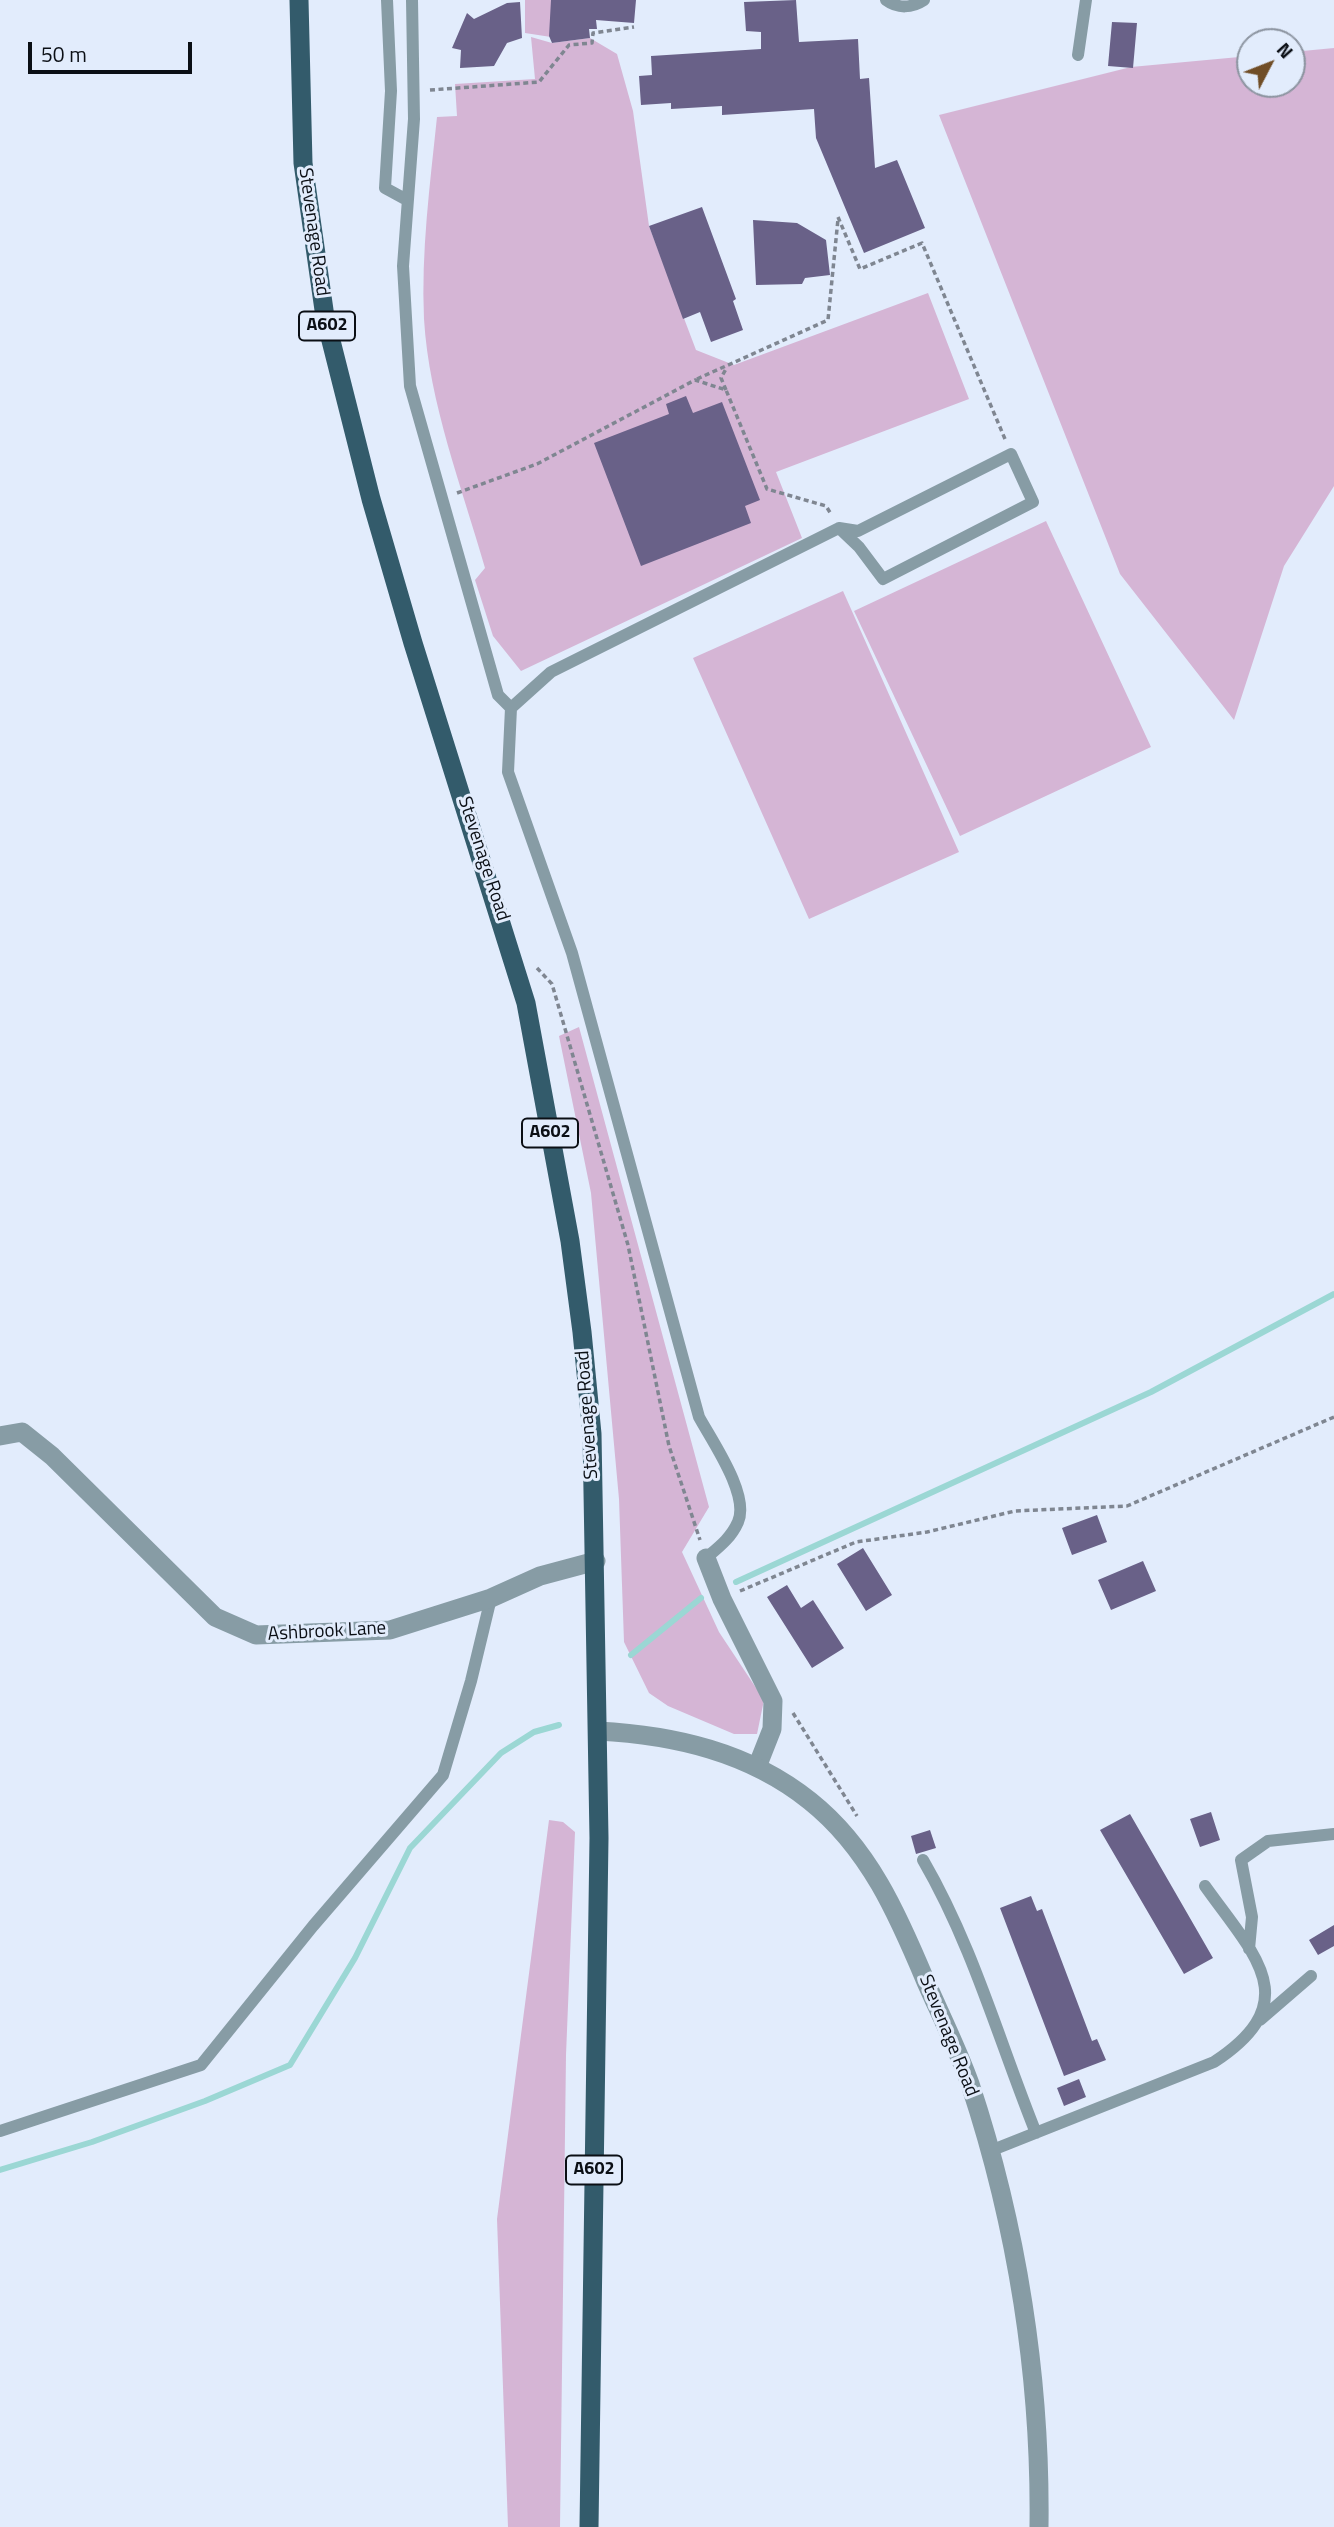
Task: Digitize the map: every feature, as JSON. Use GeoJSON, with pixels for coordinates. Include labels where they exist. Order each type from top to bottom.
{"type":"FeatureCollection","features":[{"type":"Feature","properties":{"kind":"main road","name":"Stevenage Road"},"geometry":{"type":"LineString","coordinates":[[299,0],[303,163],[325,317],[413,643],[526,1003],[570,1241],[580,1319],[592,1434],[598,1731],[599,1942],[589,2527]]}},
{"type":"Feature","properties":{"kind":"street","name":"Ashbrook Lane"},"geometry":{"type":"LineString","coordinates":[[0,1436],[22,1432],[52,1456],[215,1617],[256,1635],[390,1630],[491,1598],[540,1576],[596,1561]]}},
{"type":"Feature","properties":{"kind":"street"},"geometry":{"type":"LineString","coordinates":[[706,1558],[722,1599],[773,1702],[772,1729],[757,1767]]}},
{"type":"Feature","properties":{"kind":"street","name":"Stevenage Road"},"geometry":{"type":"LineString","coordinates":[[598,1731],[639,1733],[700,1744],[757,1767],[810,1801],[874,1872],[904,1930],[969,2081],[990,2151],[1011,2239],[1032,2374],[1040,2476],[1039,2527]]}},
{"type":"Feature","properties":{"kind":"lane"},"geometry":{"type":"LineString","coordinates":[[387,0],[391,92],[385,188],[407,200]]}},
{"type":"Feature","properties":{"kind":"lane"},"geometry":{"type":"LineString","coordinates":[[412,0],[414,91],[403,266],[410,386],[498,695],[511,708]]}},
{"type":"Feature","properties":{"kind":"lane"},"geometry":{"type":"LineString","coordinates":[[886,0],[893,5],[914,6],[924,0]]}},
{"type":"Feature","properties":{"kind":"lane"},"geometry":{"type":"LineString","coordinates":[[1078,55],[1086,0]]}},
{"type":"Feature","properties":{"kind":"lane"},"geometry":{"type":"LineString","coordinates":[[391,92],[414,91]]}},
{"type":"Feature","properties":{"kind":"lane"},"geometry":{"type":"LineString","coordinates":[[706,1558],[729,1539],[740,1519],[735,1483],[699,1417],[572,953],[508,772],[511,708],[551,672],[839,528],[858,531],[1011,454],[1032,502],[883,579],[859,547],[839,528]]}},
{"type":"Feature","properties":{"kind":"lane"},"geometry":{"type":"LineString","coordinates":[[0,2131],[201,2065],[313,1926],[443,1775],[471,1681],[491,1598]]}},
{"type":"Feature","properties":{"kind":"lane"},"geometry":{"type":"LineString","coordinates":[[1249,1949],[1252,1917],[1241,1860],[1268,1841],[1334,1834]]}},
{"type":"Feature","properties":{"kind":"lane"},"geometry":{"type":"LineString","coordinates":[[923,1860],[944,1897],[975,1965],[1036,2133]]}},
{"type":"Feature","properties":{"kind":"lane"},"geometry":{"type":"LineString","coordinates":[[1205,1886],[1249,1949],[1262,1973],[1267,1997],[1260,2021]]}},
{"type":"Feature","properties":{"kind":"lane"},"geometry":{"type":"LineString","coordinates":[[990,2151],[1214,2062],[1240,2045],[1260,2021],[1311,1976]]}},
{"type":"Feature","properties":{"kind":"path"},"geometry":{"type":"LineString","coordinates":[[414,91],[539,82],[569,45],[592,43],[593,33],[634,27]]}},
{"type":"Feature","properties":{"kind":"path"},"geometry":{"type":"LineString","coordinates":[[441,499],[537,464],[695,380],[828,320],[838,217],[860,269],[922,243],[1011,454]]}},
{"type":"Feature","properties":{"kind":"path"},"geometry":{"type":"LineString","coordinates":[[727,365],[721,378],[767,489],[827,506],[839,528]]}},
{"type":"Feature","properties":{"kind":"path"},"geometry":{"type":"LineString","coordinates":[[695,380],[726,390]]}},
{"type":"Feature","properties":{"kind":"path"},"geometry":{"type":"LineString","coordinates":[[534,965],[552,984],[628,1245],[669,1446],[706,1558]]}},
{"type":"Feature","properties":{"kind":"path"},"geometry":{"type":"LineString","coordinates":[[722,1599],[856,1542],[927,1532],[1015,1511],[1127,1506],[1334,1418]]}},
{"type":"Feature","properties":{"kind":"path"},"geometry":{"type":"LineString","coordinates":[[773,1702],[791,1710],[862,1824]]}},
{"type":"Feature","properties":{"kind":"shaded area"},"geometry":{"type":"Polygon","coordinates":[[[525,0],[551,0],[551,37],[525,33],[525,0]]]}},
{"type":"Feature","properties":{"kind":"shaded area"},"geometry":{"type":"Polygon","coordinates":[[[531,37],[552,43],[590,38],[617,54],[633,111],[649,226],[696,350],[734,365],[928,293],[969,399],[776,472],[802,538],[521,671],[493,636],[475,580],[485,568],[432,382],[424,319],[424,269],[437,117],[457,116],[455,84],[535,79],[531,37]]]}},
{"type":"Feature","properties":{"kind":"shaded area"},"geometry":{"type":"Polygon","coordinates":[[[1334,48],[1334,486],[1284,566],[1234,720],[1120,574],[939,115],[1131,67],[1236,57],[1236,98],[1306,98],[1306,51],[1334,48]]]}},
{"type":"Feature","properties":{"kind":"shaded area"},"geometry":{"type":"Polygon","coordinates":[[[1046,521],[1151,747],[960,836],[854,611],[1046,521]]]}},
{"type":"Feature","properties":{"kind":"shaded area"},"geometry":{"type":"Polygon","coordinates":[[[843,591],[959,852],[809,919],[693,658],[843,591]]]}},
{"type":"Feature","properties":{"kind":"shaded area"},"geometry":{"type":"Polygon","coordinates":[[[579,1027],[709,1507],[682,1552],[719,1632],[764,1700],[757,1734],[734,1734],[668,1706],[649,1693],[624,1642],[619,1499],[591,1193],[559,1036],[579,1027]]]}},
{"type":"Feature","properties":{"kind":"shaded area"},"geometry":{"type":"Polygon","coordinates":[[[549,1820],[563,1822],[575,1832],[566,2055],[560,2527],[508,2527],[497,2219],[549,1820]]]}},
{"type":"Feature","properties":{"kind":"building"},"geometry":{"type":"Polygon","coordinates":[[[551,0],[636,0],[634,23],[596,20],[597,29],[589,29],[590,38],[552,43],[549,36],[551,0]]]}},
{"type":"Feature","properties":{"kind":"building"},"geometry":{"type":"Polygon","coordinates":[[[796,0],[799,42],[858,39],[860,79],[869,78],[875,168],[897,160],[925,228],[864,253],[816,138],[814,109],[722,115],[722,106],[671,109],[671,103],[641,105],[639,76],[652,75],[651,56],[761,49],[761,32],[746,31],[744,2],[796,0]]]}},
{"type":"Feature","properties":{"kind":"building"},"geometry":{"type":"Polygon","coordinates":[[[520,2],[522,38],[507,43],[494,66],[460,68],[461,50],[452,48],[467,13],[474,19],[507,3],[520,2]]]}},
{"type":"Feature","properties":{"kind":"building"},"geometry":{"type":"Polygon","coordinates":[[[1112,22],[1137,23],[1133,68],[1108,66],[1112,22]]]}},
{"type":"Feature","properties":{"kind":"building"},"geometry":{"type":"Polygon","coordinates":[[[702,207],[736,299],[733,301],[743,330],[711,342],[700,312],[683,319],[649,226],[702,207]]]}},
{"type":"Feature","properties":{"kind":"building"},"geometry":{"type":"Polygon","coordinates":[[[753,220],[797,223],[826,240],[830,275],[805,278],[802,284],[756,285],[753,220]]]}},
{"type":"Feature","properties":{"kind":"building"},"geometry":{"type":"Polygon","coordinates":[[[686,396],[693,413],[722,402],[760,500],[745,506],[751,523],[641,566],[594,443],[669,414],[666,404],[686,396]]]}},
{"type":"Feature","properties":{"kind":"building"},"geometry":{"type":"Polygon","coordinates":[[[1097,1515],[1107,1542],[1072,1555],[1062,1528],[1097,1515]]]}},
{"type":"Feature","properties":{"kind":"building"},"geometry":{"type":"Polygon","coordinates":[[[863,1548],[892,1595],[866,1611],[837,1564],[863,1548]]]}},
{"type":"Feature","properties":{"kind":"building"},"geometry":{"type":"Polygon","coordinates":[[[1143,1561],[1156,1591],[1111,1610],[1098,1580],[1143,1561]]]}},
{"type":"Feature","properties":{"kind":"building"},"geometry":{"type":"Polygon","coordinates":[[[787,1585],[801,1608],[813,1600],[844,1648],[812,1668],[767,1597],[787,1585]]]}},
{"type":"Feature","properties":{"kind":"building"},"geometry":{"type":"Polygon","coordinates":[[[1211,1812],[1220,1840],[1200,1847],[1190,1819],[1211,1812]]]}},
{"type":"Feature","properties":{"kind":"building"},"geometry":{"type":"Polygon","coordinates":[[[1130,1814],[1213,1958],[1184,1974],[1100,1830],[1130,1814]]]}},
{"type":"Feature","properties":{"kind":"building"},"geometry":{"type":"Polygon","coordinates":[[[930,1830],[936,1848],[916,1854],[911,1836],[930,1830]]]}},
{"type":"Feature","properties":{"kind":"building"},"geometry":{"type":"Polygon","coordinates":[[[1031,1896],[1037,1911],[1042,1909],[1092,2041],[1097,2039],[1106,2060],[1064,2076],[1000,1908],[1031,1896]]]}},
{"type":"Feature","properties":{"kind":"building"},"geometry":{"type":"Polygon","coordinates":[[[1334,1925],[1334,1946],[1318,1955],[1309,1940],[1334,1925]]]}},
{"type":"Feature","properties":{"kind":"building"},"geometry":{"type":"Polygon","coordinates":[[[1079,2079],[1086,2097],[1064,2106],[1057,2088],[1079,2079]]]}},
{"type":"Feature","properties":{"kind":"waterway"},"geometry":{"type":"LineString","coordinates":[[736,1582],[1151,1392],[1334,1294]]}},
{"type":"Feature","properties":{"kind":"waterway"},"geometry":{"type":"LineString","coordinates":[[631,1655],[701,1598]]}},
{"type":"Feature","properties":{"kind":"waterway"},"geometry":{"type":"LineString","coordinates":[[0,2170],[92,2142],[205,2101],[290,2065],[355,1958],[410,1848],[501,1753],[534,1732],[559,1725]]}}]}
